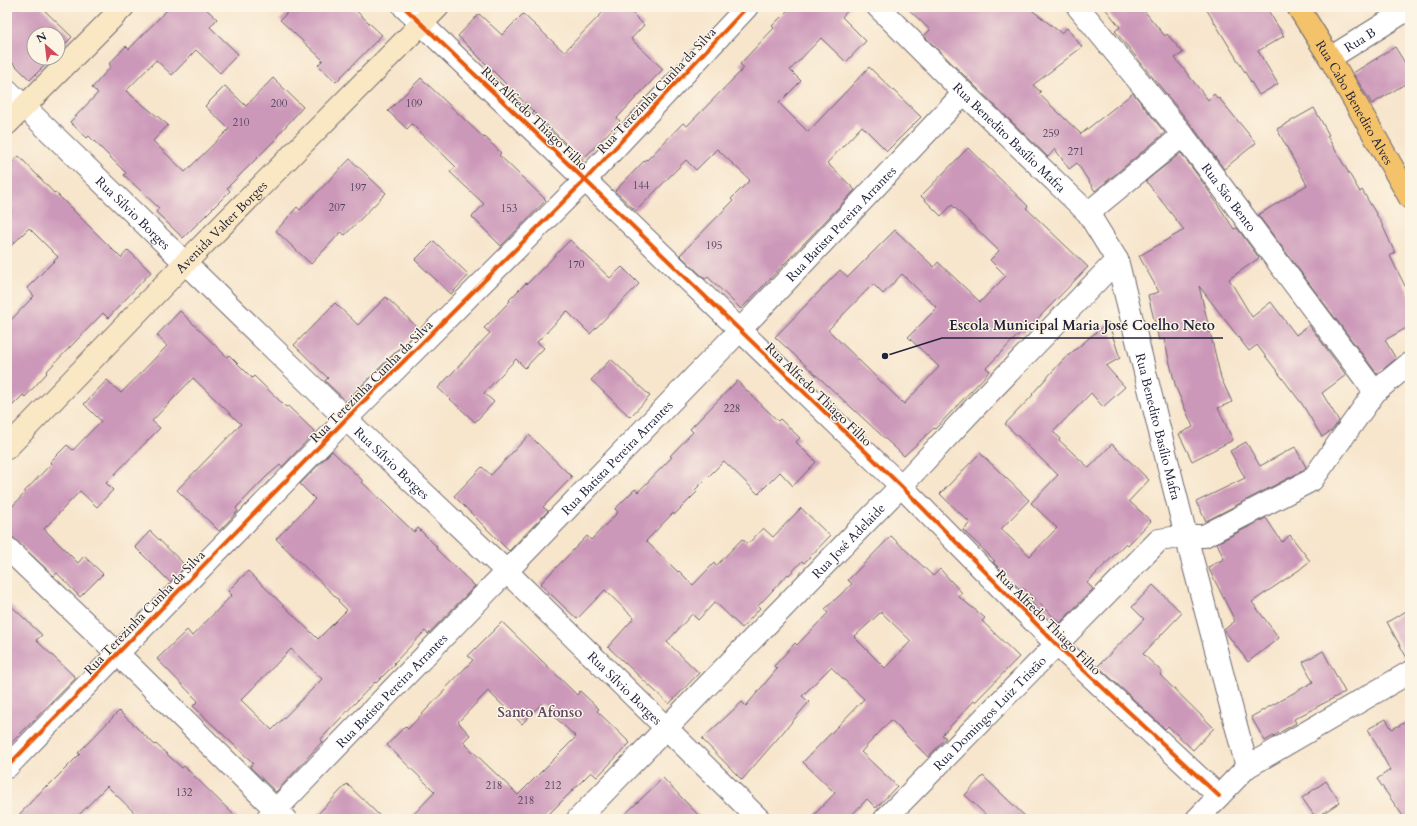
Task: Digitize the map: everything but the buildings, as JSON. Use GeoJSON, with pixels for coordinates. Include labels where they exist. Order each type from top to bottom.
{"type":"FeatureCollection","features":[{"type":"Feature","properties":{"kind":"main road","name":"Rua Cabo Benedito Alves"},"geometry":{"type":"LineString","coordinates":[[1298,7],[1330,58],[1410,198]]}},
{"type":"Feature","properties":{"kind":"street"},"geometry":{"type":"LineString","coordinates":[[7,124],[123,7]]}},
{"type":"Feature","properties":{"kind":"street","name":"Rua Alfredo Thiago Filho"},"geometry":{"type":"LineString","coordinates":[[404,7],[901,486],[1057,645],[1219,796]]}},
{"type":"Feature","properties":{"kind":"street","name":"Avenida Valter Borges"},"geometry":{"type":"LineString","coordinates":[[7,448],[185,263],[438,7]]}},
{"type":"Feature","properties":{"kind":"street","name":"Rua Terezinha Cunha da Silva"},"geometry":{"type":"LineString","coordinates":[[7,767],[346,419],[585,180],[746,7]]}},
{"type":"Feature","properties":{"kind":"street","name":"Rua Benedito Basílio Mafra"},"geometry":{"type":"LineString","coordinates":[[878,7],[964,94],[1088,213],[1117,260],[1186,536],[1247,767]]}},
{"type":"Feature","properties":{"kind":"street","name":"Rua São Bento"},"geometry":{"type":"LineString","coordinates":[[1078,7],[1183,135],[1375,392]]}},
{"type":"Feature","properties":{"kind":"street","name":"Rua B"},"geometry":{"type":"LineString","coordinates":[[1330,58],[1410,8]]}},
{"type":"Feature","properties":{"kind":"street","name":"Rua Sílvio Borges"},"geometry":{"type":"LineString","coordinates":[[7,90],[346,419],[506,571],[759,819]]}},
{"type":"Feature","properties":{"kind":"street","name":"Rua Batista Pereira Arrantes"},"geometry":{"type":"LineString","coordinates":[[276,816],[506,571],[740,330],[964,94]]}},
{"type":"Feature","properties":{"kind":"street"},"geometry":{"type":"LineString","coordinates":[[1088,213],[1183,135]]}},
{"type":"Feature","properties":{"kind":"street","name":"Rua José Adelaide"},"geometry":{"type":"LineString","coordinates":[[578,819],[901,486],[1117,260]]}},
{"type":"Feature","properties":{"kind":"street","name":"Rua Domingos Luiz Tristão"},"geometry":{"type":"LineString","coordinates":[[885,819],[1159,540],[1186,536],[1204,536],[1312,480],[1375,392],[1410,363]]}},
{"type":"Feature","properties":{"kind":"street"},"geometry":{"type":"LineString","coordinates":[[7,548],[117,653],[276,816]]}},
{"type":"Feature","properties":{"kind":"street"},"geometry":{"type":"LineString","coordinates":[[1197,819],[1247,767],[1410,672]]}},
{"type":"Feature","properties":{"kind":"cycle path"},"geometry":{"type":"LineString","coordinates":[[404,7],[901,486],[1057,645],[1219,796]]}},
{"type":"Feature","properties":{"kind":"cycle path"},"geometry":{"type":"LineString","coordinates":[[7,767],[346,419],[585,180],[747,7]]}},
{"type":"Feature","properties":{"kind":"place","name":"Escola Municipal Maria José Coelho Neto"},"geometry":{"type":"Point","coordinates":[885,356]}},
{"type":"Feature","properties":{"kind":"district","name":"Santo Afonso"},"geometry":{"type":"Point","coordinates":[540,712]}}]}
